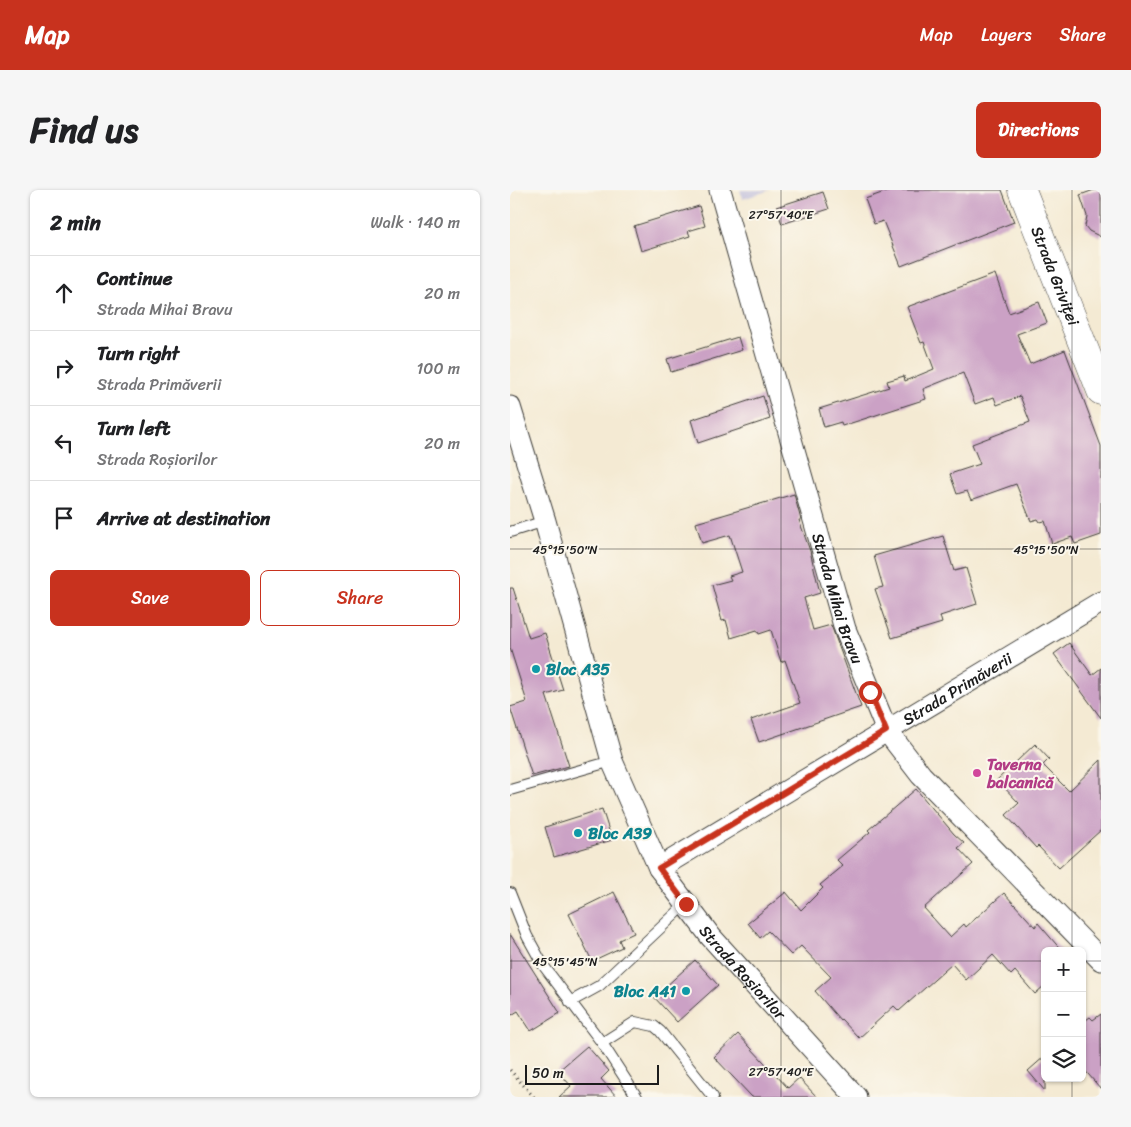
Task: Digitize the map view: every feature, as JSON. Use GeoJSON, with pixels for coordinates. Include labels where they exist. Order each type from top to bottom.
{"type":"FeatureCollection","features":[{"type":"Feature","properties":{"kind":"main road","name":"Strada Griviței"},"geometry":{"type":"LineString","coordinates":[[1022,190],[1101,391]]}},
{"type":"Feature","properties":{"kind":"street","name":"Strada Mihai Bravu"},"geometry":{"type":"LineString","coordinates":[[720,190],[845,629],[886,731],[921,774],[1101,960]]}},
{"type":"Feature","properties":{"kind":"street","name":"Strada Roșiorilor"},"geometry":{"type":"LineString","coordinates":[[510,407],[546,521],[612,761],[659,868],[711,937],[856,1097]]}},
{"type":"Feature","properties":{"kind":"street","name":"Strada Primăverii"},"geometry":{"type":"LineString","coordinates":[[659,868],[1101,602]]}},
{"type":"Feature","properties":{"kind":"lane"},"geometry":{"type":"LineString","coordinates":[[510,532],[546,521]]}},
{"type":"Feature","properties":{"kind":"lane"},"geometry":{"type":"LineString","coordinates":[[510,790],[612,761]]}},
{"type":"Feature","properties":{"kind":"lane"},"geometry":{"type":"LineString","coordinates":[[510,893],[527,936],[542,965],[602,1043],[637,1097]]}},
{"type":"Feature","properties":{"kind":"lane"},"geometry":{"type":"LineString","coordinates":[[570,1002],[599,986],[686,904]]}},
{"type":"Feature","properties":{"kind":"lane"},"geometry":{"type":"LineString","coordinates":[[602,1043],[635,1022],[654,1026],[713,1097]]}},
{"type":"Feature","properties":{"kind":"path"},"geometry":{"type":"LineString","coordinates":[[510,1070],[534,1097]]}},
{"type":"Feature","properties":{"kind":"shaded area"},"geometry":{"type":"Polygon","coordinates":[[[740,190],[770,190],[743,199],[740,190]]]}},
{"type":"Feature","properties":{"kind":"building"},"geometry":{"type":"Polygon","coordinates":[[[890,190],[1002,190],[1014,222],[901,266],[883,221],[874,224],[865,199],[890,190]]]}},
{"type":"Feature","properties":{"kind":"building"},"geometry":{"type":"Polygon","coordinates":[[[1094,190],[1101,190],[1101,237],[1089,231],[1085,226],[1087,216],[1080,195],[1094,190]]]}},
{"type":"Feature","properties":{"kind":"building"},"geometry":{"type":"Polygon","coordinates":[[[823,192],[829,209],[782,224],[776,207],[823,192]]]}},
{"type":"Feature","properties":{"kind":"building"},"geometry":{"type":"Polygon","coordinates":[[[699,206],[705,226],[688,231],[690,236],[641,251],[634,226],[699,206]]]}},
{"type":"Feature","properties":{"kind":"building"},"geometry":{"type":"Polygon","coordinates":[[[995,274],[1009,313],[1039,302],[1047,323],[1017,334],[1030,364],[1065,350],[1101,446],[1101,535],[1075,544],[1072,537],[1052,544],[1045,521],[1040,522],[1038,519],[1031,521],[1016,484],[971,500],[967,491],[957,494],[950,474],[980,464],[972,444],[1030,422],[1020,396],[997,405],[994,397],[975,404],[963,373],[923,389],[926,399],[842,426],[841,422],[824,427],[819,409],[889,387],[887,381],[904,376],[905,381],[934,369],[924,342],[921,343],[907,307],[995,274]]]}},
{"type":"Feature","properties":{"kind":"building"},"geometry":{"type":"Polygon","coordinates":[[[738,337],[742,350],[671,372],[667,359],[738,337]]]}},
{"type":"Feature","properties":{"kind":"building"},"geometry":{"type":"Polygon","coordinates":[[[763,396],[770,419],[698,443],[691,420],[763,396]]]}},
{"type":"Feature","properties":{"kind":"building"},"geometry":{"type":"Polygon","coordinates":[[[794,494],[801,520],[799,520],[810,551],[820,593],[804,598],[813,630],[831,625],[861,707],[759,742],[751,720],[800,703],[785,660],[781,662],[771,630],[759,634],[757,630],[731,638],[726,620],[722,621],[712,585],[731,580],[729,576],[742,572],[730,535],[702,543],[696,523],[794,494]]]}},
{"type":"Feature","properties":{"kind":"building"},"geometry":{"type":"Polygon","coordinates":[[[943,536],[954,571],[966,568],[977,604],[940,616],[942,623],[892,638],[875,589],[883,587],[874,556],[943,536]]]}},
{"type":"Feature","properties":{"kind":"building","name":"Bloc A35"},"geometry":{"type":"Polygon","coordinates":[[[510,588],[513,588],[529,638],[545,633],[563,690],[546,695],[569,766],[532,776],[510,707],[527,702],[510,648],[510,588]]]}},
{"type":"Feature","properties":{"kind":"building"},"geometry":{"type":"Polygon","coordinates":[[[1069,643],[1092,675],[1101,668],[1101,718],[1054,654],[1069,643]]]}},
{"type":"Feature","properties":{"kind":"building"},"geometry":{"type":"Polygon","coordinates":[[[1035,744],[1049,759],[1043,765],[1069,791],[1101,760],[1101,830],[1059,868],[1038,846],[1036,848],[1006,815],[1019,803],[997,780],[1035,744]]]}},
{"type":"Feature","properties":{"kind":"building"},"geometry":{"type":"Polygon","coordinates":[[[916,789],[964,843],[958,848],[973,864],[924,908],[950,937],[964,924],[966,927],[1004,893],[1035,927],[1038,923],[1059,947],[1041,947],[1041,989],[1035,994],[1015,971],[1011,975],[993,955],[966,980],[952,964],[899,1011],[894,1006],[859,1038],[840,1020],[815,991],[831,977],[801,946],[791,955],[768,931],[760,938],[748,923],[786,892],[801,910],[823,888],[820,885],[843,866],[837,860],[870,832],[868,830],[916,789]]]}},
{"type":"Feature","properties":{"kind":"building","name":"Bloc A39"},"geometry":{"type":"Polygon","coordinates":[[[602,809],[612,840],[554,857],[545,827],[602,809]]]}},
{"type":"Feature","properties":{"kind":"building"},"geometry":{"type":"Polygon","coordinates":[[[614,892],[634,933],[619,940],[622,947],[592,961],[569,914],[614,892]]]}},
{"type":"Feature","properties":{"kind":"building"},"geometry":{"type":"Polygon","coordinates":[[[510,934],[560,1013],[531,1031],[518,1011],[510,1016],[510,934]]]}},
{"type":"Feature","properties":{"kind":"building","name":"Bloc A41"},"geometry":{"type":"Polygon","coordinates":[[[695,960],[718,985],[677,1022],[654,997],[695,960]]]}},
{"type":"Feature","properties":{"kind":"building"},"geometry":{"type":"Polygon","coordinates":[[[1101,1014],[1101,1089],[1086,1072],[1086,1020],[1090,1017],[1093,1020],[1101,1014]]]}},
{"type":"Feature","properties":{"kind":"building"},"geometry":{"type":"Polygon","coordinates":[[[738,1034],[788,1088],[799,1078],[817,1097],[752,1097],[714,1057],[738,1034]]]}},
{"type":"Feature","properties":{"kind":"building"},"geometry":{"type":"Polygon","coordinates":[[[587,1046],[609,1071],[601,1079],[617,1097],[559,1097],[571,1086],[558,1071],[587,1046]]]}},
{"type":"Feature","properties":{"kind":"building"},"geometry":{"type":"Polygon","coordinates":[[[1041,1060],[1041,1082],[1045,1082],[1045,1091],[1028,1071],[1041,1060]]]}},
{"type":"Feature","properties":{"kind":"place","name":"Bloc A35"},"geometry":{"type":"Point","coordinates":[536,669]}},
{"type":"Feature","properties":{"kind":"place","name":"Taverna balcanică"},"geometry":{"type":"Point","coordinates":[977,773]}},
{"type":"Feature","properties":{"kind":"place","name":"Bloc A39"},"geometry":{"type":"Point","coordinates":[578,833]}},
{"type":"Feature","properties":{"kind":"place","name":"Bloc A41"},"geometry":{"type":"Point","coordinates":[686,991]}},
{"type":"Feature","properties":{"kind":"route"},"geometry":{"type":"LineString","coordinates":[[686,904],[659,868],[886,731],[870,692]]}}]}
